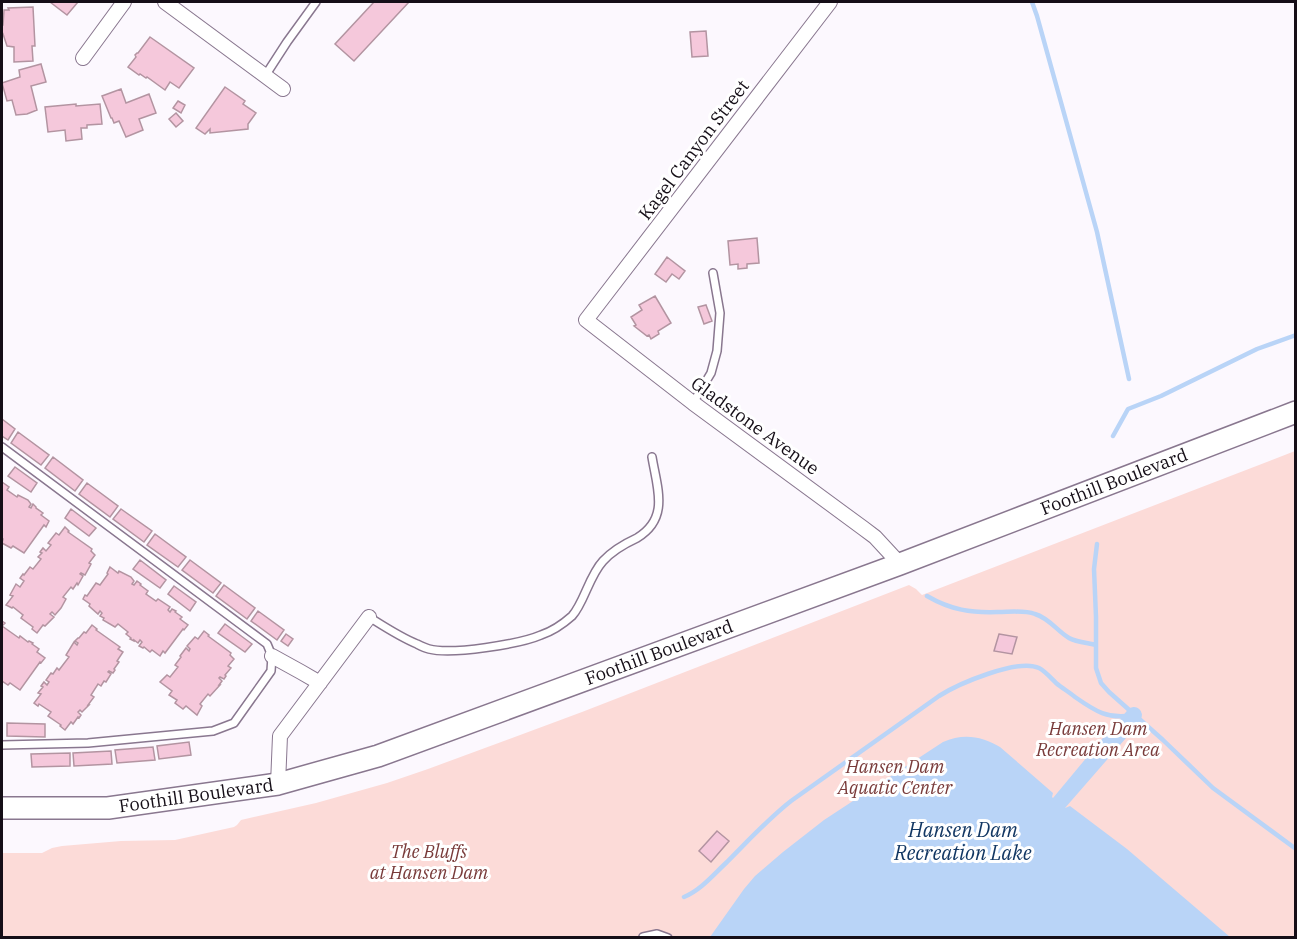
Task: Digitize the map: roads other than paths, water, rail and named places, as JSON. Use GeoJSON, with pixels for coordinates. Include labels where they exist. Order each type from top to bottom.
{"type":"FeatureCollection","features":[{"type":"Feature","properties":{"kind":"main road","name":"Foothill Boulevard"},"geometry":{"type":"LineString","coordinates":[[2,808],[108,808],[278,784],[378,756],[900,564],[1296,412]]}},
{"type":"Feature","properties":{"kind":"street"},"geometry":{"type":"LineString","coordinates":[[83,58],[124,2]]}},
{"type":"Feature","properties":{"kind":"street"},"geometry":{"type":"LineString","coordinates":[[165,2],[283,89]]}},
{"type":"Feature","properties":{"kind":"street","name":"Kagel Canyon Street"},"geometry":{"type":"LineString","coordinates":[[586,320],[830,2]]}},
{"type":"Feature","properties":{"kind":"street","name":"Gladstone Avenue"},"geometry":{"type":"LineString","coordinates":[[586,320],[693,403],[875,537],[900,564]]}},
{"type":"Feature","properties":{"kind":"street"},"geometry":{"type":"LineString","coordinates":[[278,784],[280,736],[369,618]]}},
{"type":"Feature","properties":{"kind":"street"},"geometry":{"type":"LineString","coordinates":[[272,656],[320,683]]}},
{"type":"Feature","properties":{"kind":"lane"},"geometry":{"type":"LineString","coordinates":[[265,76],[286,42],[316,2]]}},
{"type":"Feature","properties":{"kind":"lane"},"geometry":{"type":"LineString","coordinates":[[693,403],[711,373],[717,351],[720,313],[713,273]]}},
{"type":"Feature","properties":{"kind":"lane"},"geometry":{"type":"LineString","coordinates":[[2,447],[267,644],[272,656],[271,671],[234,723],[213,731],[88,743],[2,745]]}},
{"type":"Feature","properties":{"kind":"lane"},"geometry":{"type":"LineString","coordinates":[[369,618],[400,637],[429,650],[459,651],[514,643],[540,636],[563,624],[574,613],[602,561],[615,549],[645,533],[653,525],[658,515],[659,499],[652,457]]}},
{"type":"Feature","properties":{"kind":"lane"},"geometry":{"type":"LineString","coordinates":[[644,937],[657,934],[668,938]]}},
{"type":"Feature","properties":{"kind":"water","name":"Hansen Dam Recreation Lake"},"geometry":{"type":"Polygon","coordinates":[[[1112,727],[1126,738],[1065,808],[1070,806],[1127,849],[1230,937],[710,937],[755,876],[783,852],[824,820],[943,742],[958,737],[972,737],[993,743],[1053,793],[1053,798],[1112,727]]]}},
{"type":"Feature","properties":{"kind":"waterway"},"geometry":{"type":"LineString","coordinates":[[1032,2],[1097,232],[1129,379]]}},
{"type":"Feature","properties":{"kind":"waterway"},"geometry":{"type":"LineString","coordinates":[[1113,436],[1128,409],[1161,396],[1257,349],[1296,335]]}},
{"type":"Feature","properties":{"kind":"waterway"},"geometry":{"type":"LineString","coordinates":[[1097,544],[1094,569],[1096,668],[1101,683],[1213,788],[1296,849]]}},
{"type":"Feature","properties":{"kind":"waterway"},"geometry":{"type":"LineString","coordinates":[[927,596],[944,605],[970,611],[1031,613],[1045,618],[1069,638],[1096,645]]}},
{"type":"Feature","properties":{"kind":"waterway"},"geometry":{"type":"LineString","coordinates":[[684,897],[707,882],[791,801],[939,696],[973,679],[1017,666],[1039,668],[1058,685],[1102,713],[1117,716],[1134,715]]}},
{"type":"Feature","properties":{"kind":"waterway"},"geometry":{"type":"LineString","coordinates":[[1105,749],[1134,715]]}},
{"type":"Feature","properties":{"kind":"park label","name":"Hansen Dam Recreation Area"},"geometry":{"type":"Point","coordinates":[1098,739]}},
{"type":"Feature","properties":{"kind":"park label","name":"Hansen Dam Aquatic Center"},"geometry":{"type":"Point","coordinates":[895,777]}},
{"type":"Feature","properties":{"kind":"park label","name":"The Bluffs at Hansen Dam"},"geometry":{"type":"Point","coordinates":[429,862]}}]}
